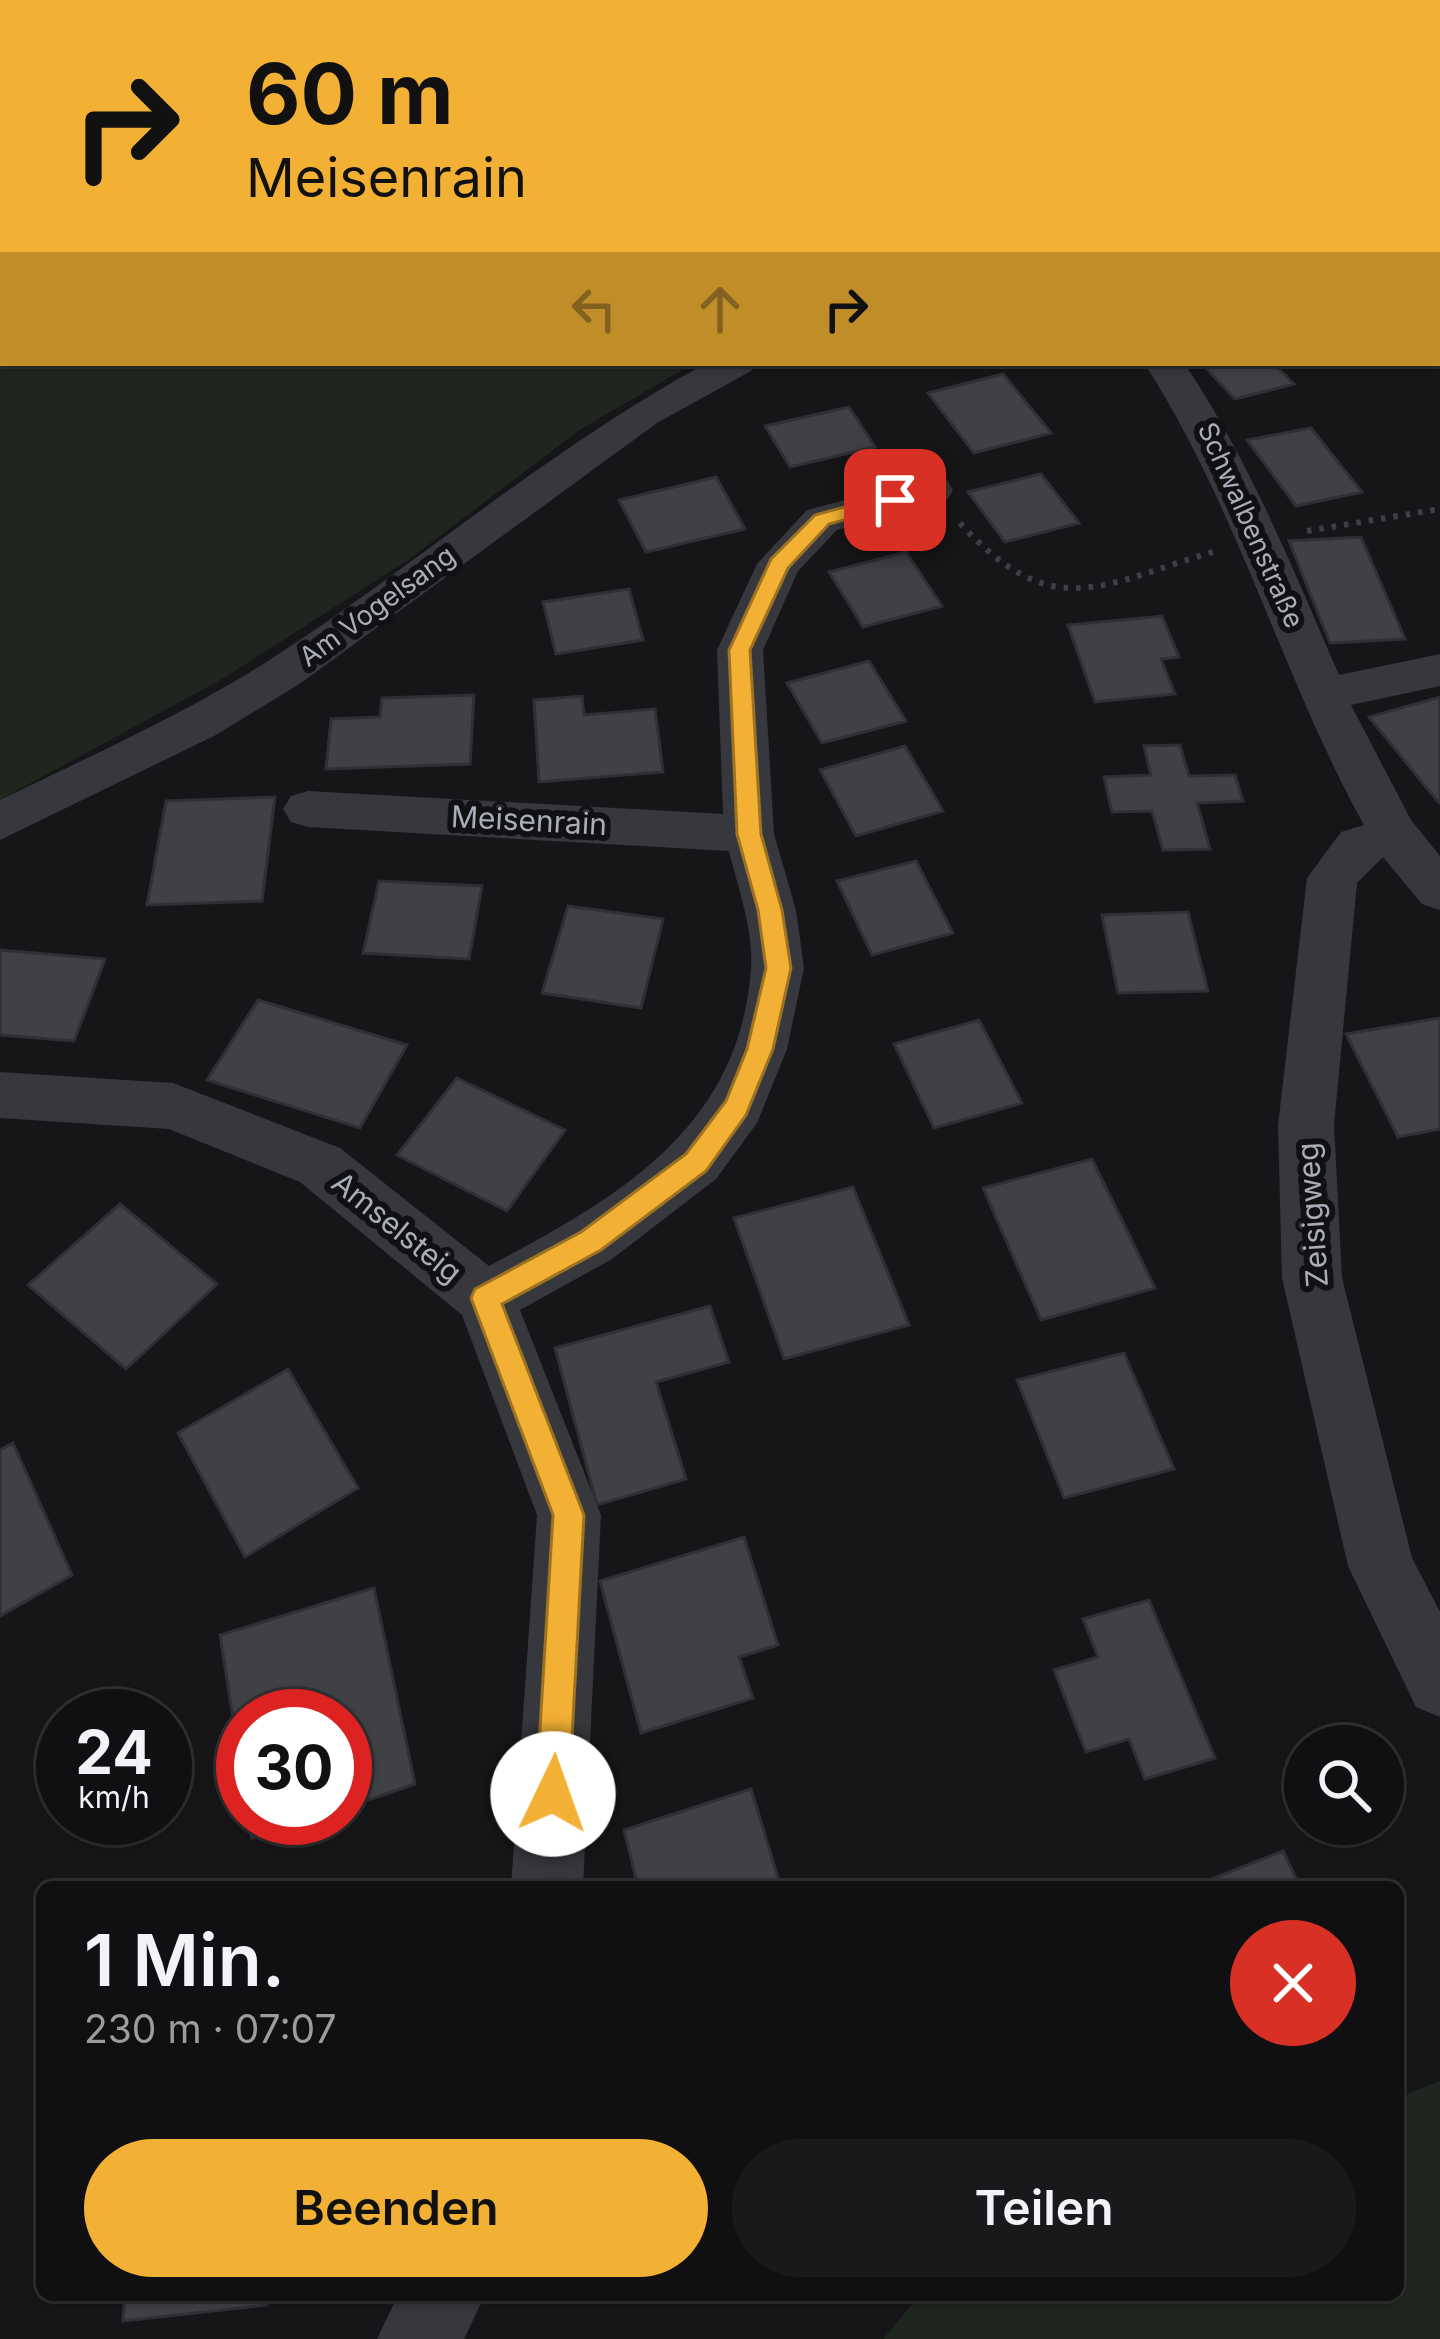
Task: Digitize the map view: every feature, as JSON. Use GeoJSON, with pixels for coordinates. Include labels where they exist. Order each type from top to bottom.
{"type":"FeatureCollection","features":[{"type":"Feature","properties":{"kind":"street","name":"Am Vogelsang"},"geometry":{"type":"LineString","coordinates":[[0,822],[196,724],[286,672],[643,414],[731,366]]}},
{"type":"Feature","properties":{"kind":"street","name":"Schwalbenstraße"},"geometry":{"type":"LineString","coordinates":[[1166,366],[1205,418],[1262,538],[1323,695],[1394,835],[1440,890]]}},
{"type":"Feature","properties":{"kind":"street"},"geometry":{"type":"LineString","coordinates":[[485,1298],[591,1241],[696,1162],[737,1107],[760,1049],[778,968],[770,910],[749,834],[740,650],[778,564],[822,520],[932,490]]}},
{"type":"Feature","properties":{"kind":"street"},"geometry":{"type":"LineString","coordinates":[[1323,695],[1440,670]]}},
{"type":"Feature","properties":{"kind":"street","name":"Meisenrain"},"geometry":{"type":"LineString","coordinates":[[308,809],[749,834]]}},
{"type":"Feature","properties":{"kind":"street","name":"Zeisigweg"},"geometry":{"type":"LineString","coordinates":[[1394,835],[1359,845],[1332,878],[1306,1125],[1312,1278],[1382,1567],[1440,1683]]}},
{"type":"Feature","properties":{"kind":"street","name":"Amselsteig"},"geometry":{"type":"LineString","coordinates":[[0,1095],[172,1106],[320,1165],[485,1298],[568,1515],[547,1881]]}},
{"type":"Feature","properties":{"kind":"street"},"geometry":{"type":"LineString","coordinates":[[418,2339],[440,2301]]}},
{"type":"Feature","properties":{"kind":"path"},"geometry":{"type":"LineString","coordinates":[[932,490],[981,547],[1018,576],[1070,592],[1262,538],[1440,509]]}},
{"type":"Feature","properties":{"kind":"shaded area"},"geometry":{"type":"Polygon","coordinates":[[[0,366],[689,366],[578,431],[411,558],[224,678],[0,800],[0,366]]]}},
{"type":"Feature","properties":{"kind":"shaded area"},"geometry":{"type":"Polygon","coordinates":[[[1440,2081],[1440,2339],[883,2339],[915,2301],[1404,2301],[1404,2096],[1440,2081]]]}},
{"type":"Feature","properties":{"kind":"building"},"geometry":{"type":"Polygon","coordinates":[[[1204,366],[1276,366],[1294,384],[1235,399],[1204,366]]]}},
{"type":"Feature","properties":{"kind":"building"},"geometry":{"type":"Polygon","coordinates":[[[1003,374],[1051,433],[974,453],[928,393],[1003,374]]]}},
{"type":"Feature","properties":{"kind":"building"},"geometry":{"type":"Polygon","coordinates":[[[849,407],[875,447],[790,467],[765,426],[849,407]]]}},
{"type":"Feature","properties":{"kind":"building"},"geometry":{"type":"Polygon","coordinates":[[[1311,428],[1362,492],[1296,506],[1247,440],[1311,428]]]}},
{"type":"Feature","properties":{"kind":"building"},"geometry":{"type":"Polygon","coordinates":[[[1041,474],[1079,523],[1005,542],[968,492],[1041,474]]]}},
{"type":"Feature","properties":{"kind":"building"},"geometry":{"type":"Polygon","coordinates":[[[716,477],[745,529],[646,552],[619,500],[716,477]]]}},
{"type":"Feature","properties":{"kind":"building"},"geometry":{"type":"Polygon","coordinates":[[[1361,537],[1405,639],[1330,643],[1289,541],[1361,537]]]}},
{"type":"Feature","properties":{"kind":"building"},"geometry":{"type":"Polygon","coordinates":[[[906,552],[942,606],[863,627],[829,572],[906,552]]]}},
{"type":"Feature","properties":{"kind":"building"},"geometry":{"type":"Polygon","coordinates":[[[629,589],[643,640],[556,654],[543,602],[629,589]]]}},
{"type":"Feature","properties":{"kind":"building"},"geometry":{"type":"Polygon","coordinates":[[[1162,616],[1179,657],[1161,659],[1175,694],[1095,702],[1068,625],[1162,616]]]}},
{"type":"Feature","properties":{"kind":"building"},"geometry":{"type":"Polygon","coordinates":[[[869,661],[906,721],[822,743],[787,683],[869,661]]]}},
{"type":"Feature","properties":{"kind":"building"},"geometry":{"type":"Polygon","coordinates":[[[474,695],[470,764],[326,769],[331,719],[380,717],[382,698],[474,695]]]}},
{"type":"Feature","properties":{"kind":"building"},"geometry":{"type":"Polygon","coordinates":[[[582,696],[584,715],[655,709],[663,772],[539,782],[534,700],[582,696]]]}},
{"type":"Feature","properties":{"kind":"building"},"geometry":{"type":"Polygon","coordinates":[[[1440,697],[1440,803],[1439,803],[1369,717],[1440,697]]]}},
{"type":"Feature","properties":{"kind":"building"},"geometry":{"type":"Polygon","coordinates":[[[1180,745],[1189,776],[1235,775],[1243,801],[1197,803],[1210,849],[1163,850],[1152,811],[1112,812],[1104,777],[1151,775],[1144,746],[1180,745]]]}},
{"type":"Feature","properties":{"kind":"building"},"geometry":{"type":"Polygon","coordinates":[[[905,746],[943,811],[856,836],[820,770],[905,746]]]}},
{"type":"Feature","properties":{"kind":"building"},"geometry":{"type":"Polygon","coordinates":[[[275,797],[262,901],[147,905],[166,801],[275,797]]]}},
{"type":"Feature","properties":{"kind":"building"},"geometry":{"type":"Polygon","coordinates":[[[916,861],[953,933],[872,955],[837,881],[916,861]]]}},
{"type":"Feature","properties":{"kind":"building"},"geometry":{"type":"Polygon","coordinates":[[[379,881],[482,886],[469,959],[363,953],[379,881]]]}},
{"type":"Feature","properties":{"kind":"building"},"geometry":{"type":"Polygon","coordinates":[[[568,906],[663,919],[641,1008],[542,993],[568,906]]]}},
{"type":"Feature","properties":{"kind":"building"},"geometry":{"type":"Polygon","coordinates":[[[1188,912],[1208,991],[1118,993],[1102,915],[1188,912]]]}},
{"type":"Feature","properties":{"kind":"building"},"geometry":{"type":"Polygon","coordinates":[[[0,950],[105,959],[74,1041],[0,1035],[0,950]]]}},
{"type":"Feature","properties":{"kind":"building"},"geometry":{"type":"Polygon","coordinates":[[[258,1000],[407,1045],[360,1128],[207,1080],[258,1000]]]}},
{"type":"Feature","properties":{"kind":"building"},"geometry":{"type":"Polygon","coordinates":[[[1440,1018],[1440,1129],[1398,1137],[1346,1034],[1440,1018]]]}},
{"type":"Feature","properties":{"kind":"building"},"geometry":{"type":"Polygon","coordinates":[[[979,1020],[1022,1103],[934,1128],[894,1044],[979,1020]]]}},
{"type":"Feature","properties":{"kind":"building"},"geometry":{"type":"Polygon","coordinates":[[[457,1078],[565,1130],[507,1211],[397,1155],[457,1078]]]}},
{"type":"Feature","properties":{"kind":"building"},"geometry":{"type":"Polygon","coordinates":[[[1092,1159],[1155,1288],[1041,1320],[983,1188],[1092,1159]]]}},
{"type":"Feature","properties":{"kind":"building"},"geometry":{"type":"Polygon","coordinates":[[[853,1187],[909,1325],[784,1359],[734,1218],[853,1187]]]}},
{"type":"Feature","properties":{"kind":"building"},"geometry":{"type":"Polygon","coordinates":[[[120,1204],[217,1284],[126,1369],[28,1285],[120,1204]]]}},
{"type":"Feature","properties":{"kind":"building"},"geometry":{"type":"Polygon","coordinates":[[[710,1306],[729,1362],[656,1382],[686,1479],[597,1505],[555,1348],[710,1306]]]}},
{"type":"Feature","properties":{"kind":"building"},"geometry":{"type":"Polygon","coordinates":[[[1124,1353],[1174,1469],[1064,1498],[1017,1380],[1124,1353]]]}},
{"type":"Feature","properties":{"kind":"building"},"geometry":{"type":"Polygon","coordinates":[[[288,1369],[358,1488],[245,1557],[178,1433],[288,1369]]]}},
{"type":"Feature","properties":{"kind":"building"},"geometry":{"type":"Polygon","coordinates":[[[13,1443],[72,1575],[0,1616],[0,1450],[13,1443]]]}},
{"type":"Feature","properties":{"kind":"building"},"geometry":{"type":"Polygon","coordinates":[[[744,1537],[778,1645],[739,1657],[753,1698],[641,1733],[600,1581],[744,1537]]]}},
{"type":"Feature","properties":{"kind":"building"},"geometry":{"type":"Polygon","coordinates":[[[374,1588],[415,1784],[372,1799],[372,1689],[228,1689],[220,1635],[374,1588]]]}},
{"type":"Feature","properties":{"kind":"building"},"geometry":{"type":"Polygon","coordinates":[[[1149,1600],[1215,1758],[1145,1779],[1129,1739],[1086,1752],[1054,1670],[1098,1657],[1083,1619],[1149,1600]]]}},
{"type":"Feature","properties":{"kind":"building"},"geometry":{"type":"Polygon","coordinates":[[[751,1789],[779,1881],[637,1881],[624,1830],[751,1789]]]}},
{"type":"Feature","properties":{"kind":"building"},"geometry":{"type":"Polygon","coordinates":[[[1283,1851],[1297,1881],[1206,1881],[1283,1851]]]}},
{"type":"Feature","properties":{"kind":"building"},"geometry":{"type":"Polygon","coordinates":[[[125,2301],[267,2301],[267,2305],[123,2321],[125,2301]]]}},
{"type":"Feature","properties":{"kind":"route"},"geometry":{"type":"LineString","coordinates":[[553,1794],[568,1515],[485,1298],[591,1241],[696,1162],[737,1107],[760,1049],[778,968],[770,910],[749,834],[740,650],[778,564],[822,520],[895,500]]}}]}
